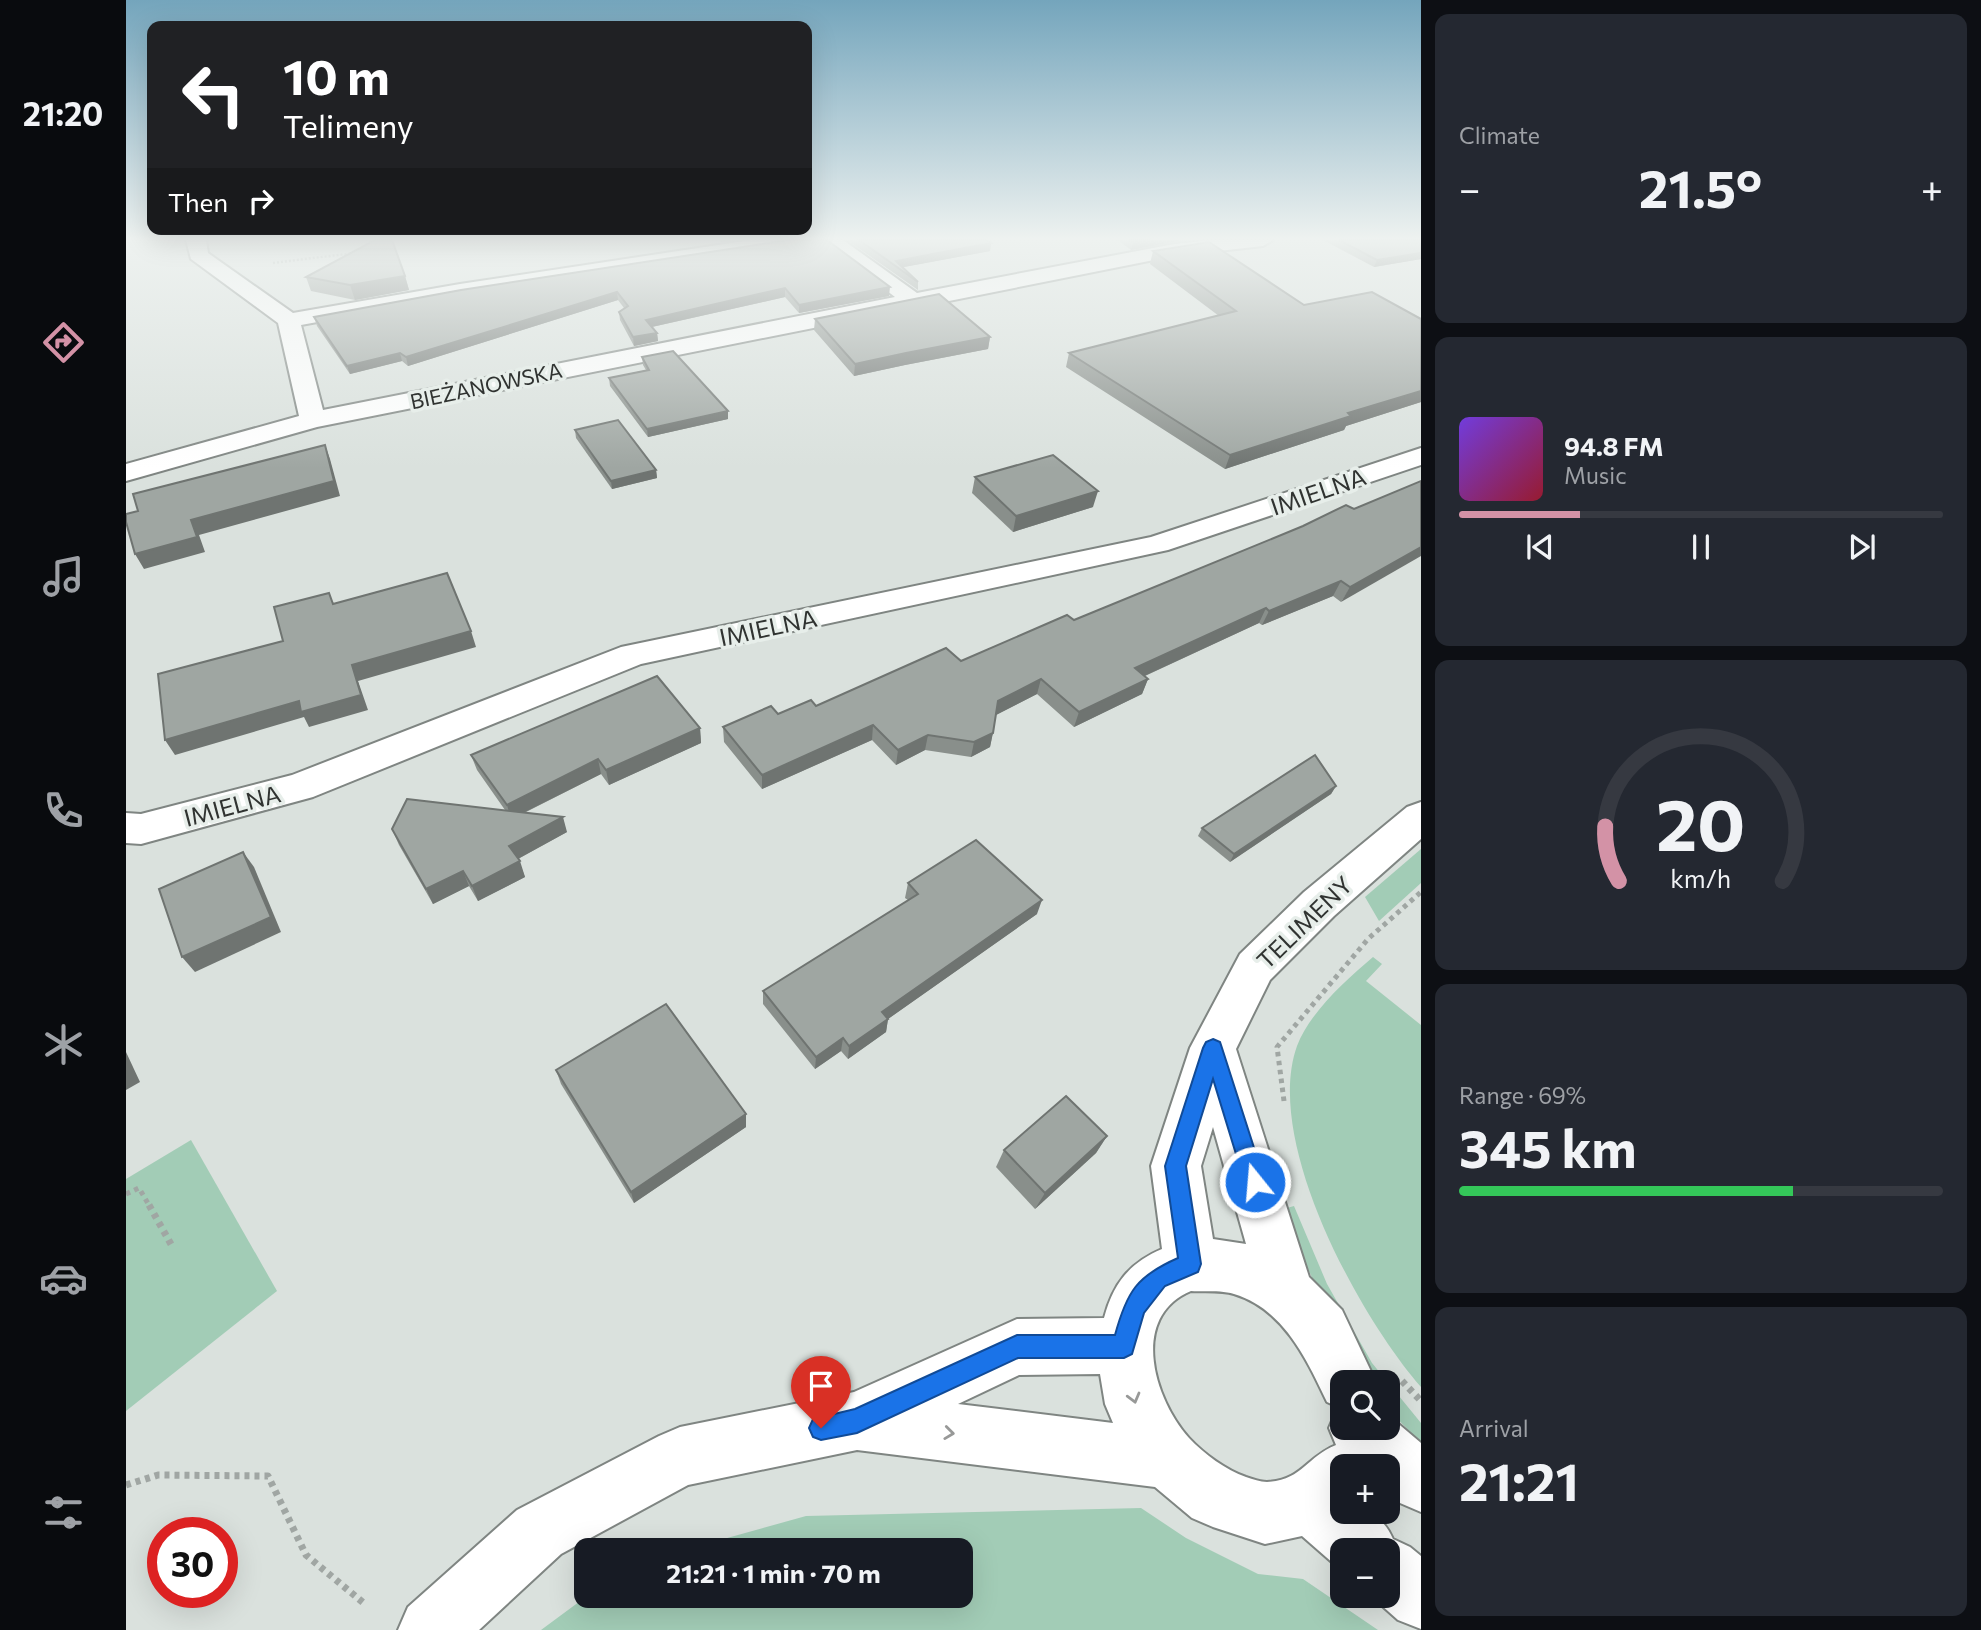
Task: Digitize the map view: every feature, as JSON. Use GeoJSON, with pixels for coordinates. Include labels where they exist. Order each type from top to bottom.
{"type":"FeatureCollection","features":[{"type":"Feature","properties":{"kind":"street"},"geometry":{"type":"LineString","coordinates":[[283,316],[289,320],[313,420]]}},
{"type":"Feature","properties":{"kind":"street"},"geometry":{"type":"LineString","coordinates":[[289,320],[311,316]]}},
{"type":"Feature","properties":{"kind":"street","name":"BIEŻANOWSKA"},"geometry":{"type":"LineString","coordinates":[[126,473],[313,420],[833,316]]}},
{"type":"Feature","properties":{"kind":"street","name":"IMIELNA"},"geometry":{"type":"LineString","coordinates":[[126,828],[141,829],[300,787],[633,655],[1158,544],[1421,456]]}},
{"type":"Feature","properties":{"kind":"street","name":"TELIMENY"},"geometry":{"type":"LineString","coordinates":[[1190,1264],[1176,1166],[1213,1048],[1255,967],[1319,904],[1421,817]]}},
{"type":"Feature","properties":{"kind":"street"},"geometry":{"type":"LineString","coordinates":[[1213,1048],[1287,1293]]}},
{"type":"Feature","properties":{"kind":"street"},"geometry":{"type":"LineString","coordinates":[[1330,1482],[1265,1513],[1213,1497],[1168,1460],[1134,1404],[1124,1346],[1134,1307],[1157,1278],[1190,1264],[1239,1268],[1287,1293],[1363,1370]]}},
{"type":"Feature","properties":{"kind":"street"},"geometry":{"type":"LineString","coordinates":[[431,1630],[539,1532],[680,1457],[857,1421],[1017,1347],[1124,1346]]}},
{"type":"Feature","properties":{"kind":"street"},"geometry":{"type":"LineString","coordinates":[[857,1421],[1168,1460]]}},
{"type":"Feature","properties":{"kind":"street"},"geometry":{"type":"LineString","coordinates":[[1370,1440],[1421,1482]]}},
{"type":"Feature","properties":{"kind":"street"},"geometry":{"type":"LineString","coordinates":[[1400,1579],[1421,1597]]}},
{"type":"Feature","properties":{"kind":"path"},"geometry":{"type":"LineString","coordinates":[[1286,1112],[1277,1047],[1368,939],[1421,892]]}},
{"type":"Feature","properties":{"kind":"path"},"geometry":{"type":"LineString","coordinates":[[126,1194],[139,1188],[172,1246]]}},
{"type":"Feature","properties":{"kind":"path"},"geometry":{"type":"LineString","coordinates":[[1400,1391],[1421,1401]]}},
{"type":"Feature","properties":{"kind":"path"},"geometry":{"type":"LineString","coordinates":[[126,1485],[158,1475],[268,1476],[306,1555],[366,1605]]}},
{"type":"Feature","properties":{"kind":"green space"},"geometry":{"type":"Polygon","coordinates":[[[1421,849],[1421,883],[1379,921],[1365,897],[1421,849]]]}},
{"type":"Feature","properties":{"kind":"green space"},"geometry":{"type":"Polygon","coordinates":[[[1373,957],[1382,964],[1366,981],[1421,1025],[1421,1387],[1396,1356],[1346,1273],[1323,1226],[1305,1177],[1293,1129],[1290,1085],[1297,1046],[1303,1033],[1341,986],[1373,957]]]}},
{"type":"Feature","properties":{"kind":"green space"},"geometry":{"type":"Polygon","coordinates":[[[191,1140],[277,1291],[126,1411],[126,1179],[191,1140]]]}},
{"type":"Feature","properties":{"kind":"green space"},"geometry":{"type":"Polygon","coordinates":[[[1294,1206],[1327,1284],[1378,1370],[1363,1370],[1332,1317],[1311,1276],[1287,1208],[1294,1206]]]}},
{"type":"Feature","properties":{"kind":"green space"},"geometry":{"type":"Polygon","coordinates":[[[1400,1398],[1421,1423],[1421,1443],[1400,1421],[1400,1398]]]}},
{"type":"Feature","properties":{"kind":"green space"},"geometry":{"type":"Polygon","coordinates":[[[1141,1508],[1186,1538],[1258,1574],[1303,1579],[1330,1597],[1330,1608],[1346,1608],[1378,1630],[541,1630],[574,1606],[574,1608],[973,1608],[973,1538],[727,1538],[806,1516],[1141,1508]]]}},
{"type":"Feature","properties":{"kind":"building"},"geometry":{"type":"Polygon","coordinates":[[[539,316],[406,357],[400,353],[347,366],[314,317],[539,316]]]}},
{"type":"Feature","properties":{"kind":"building"},"geometry":{"type":"Polygon","coordinates":[[[621,316],[663,316],[646,320],[657,333],[633,337],[621,316]]]}},
{"type":"Feature","properties":{"kind":"building"},"geometry":{"type":"Polygon","coordinates":[[[830,316],[965,316],[990,337],[855,364],[815,319],[830,316]]]}},
{"type":"Feature","properties":{"kind":"building"},"geometry":{"type":"Polygon","coordinates":[[[1216,316],[1416,316],[1421,319],[1421,391],[1348,413],[1351,416],[1230,455],[1069,353],[1216,316]]]}},
{"type":"Feature","properties":{"kind":"building"},"geometry":{"type":"Polygon","coordinates":[[[673,351],[728,411],[647,429],[609,378],[649,370],[642,357],[673,351]]]}},
{"type":"Feature","properties":{"kind":"building"},"geometry":{"type":"Polygon","coordinates":[[[618,420],[656,470],[611,481],[575,430],[618,420]]]}},
{"type":"Feature","properties":{"kind":"building"},"geometry":{"type":"Polygon","coordinates":[[[325,445],[334,481],[191,520],[197,537],[135,554],[126,522],[126,514],[138,511],[133,494],[325,445]]]}},
{"type":"Feature","properties":{"kind":"building"},"geometry":{"type":"Polygon","coordinates":[[[1053,455],[1098,491],[1016,516],[975,477],[1053,455]]]}},
{"type":"Feature","properties":{"kind":"building"},"geometry":{"type":"Polygon","coordinates":[[[1421,481],[1421,547],[1350,587],[1341,581],[1269,611],[1266,608],[1135,668],[1148,679],[1079,712],[1041,679],[998,701],[993,733],[974,742],[928,735],[898,750],[873,725],[762,775],[723,727],[771,706],[778,714],[811,700],[816,706],[946,648],[961,661],[1067,615],[1074,620],[1303,526],[1346,505],[1354,509],[1421,481]]]}},
{"type":"Feature","properties":{"kind":"building"},"geometry":{"type":"Polygon","coordinates":[[[447,573],[471,631],[352,665],[361,695],[301,712],[299,701],[165,740],[158,674],[283,641],[274,607],[329,593],[333,604],[447,573]]]}},
{"type":"Feature","properties":{"kind":"building"},"geometry":{"type":"Polygon","coordinates":[[[657,676],[700,728],[606,770],[598,759],[507,805],[471,755],[657,676]]]}},
{"type":"Feature","properties":{"kind":"building"},"geometry":{"type":"Polygon","coordinates":[[[1315,755],[1336,786],[1234,854],[1202,828],[1315,755]]]}},
{"type":"Feature","properties":{"kind":"building"},"geometry":{"type":"Polygon","coordinates":[[[407,799],[563,817],[509,846],[520,861],[472,886],[463,871],[426,889],[392,829],[407,799]]]}},
{"type":"Feature","properties":{"kind":"building"},"geometry":{"type":"Polygon","coordinates":[[[976,840],[1042,900],[882,1012],[888,1019],[849,1046],[843,1038],[816,1057],[763,991],[918,894],[908,883],[976,840]]]}},
{"type":"Feature","properties":{"kind":"building"},"geometry":{"type":"Polygon","coordinates":[[[243,852],[271,917],[182,957],[159,889],[243,852]]]}},
{"type":"Feature","properties":{"kind":"building"},"geometry":{"type":"Polygon","coordinates":[[[666,1004],[746,1114],[631,1192],[556,1070],[666,1004]]]}},
{"type":"Feature","properties":{"kind":"building"},"geometry":{"type":"Polygon","coordinates":[[[1066,1096],[1107,1136],[1045,1193],[1004,1150],[1066,1096]]]}},
{"type":"Feature","properties":{"kind":"route"},"geometry":{"type":"LineString","coordinates":[[821,1428],[857,1421],[1017,1347],[1124,1346],[1134,1307],[1157,1278],[1190,1264],[1176,1166],[1213,1048],[1255,1182]]}}]}
